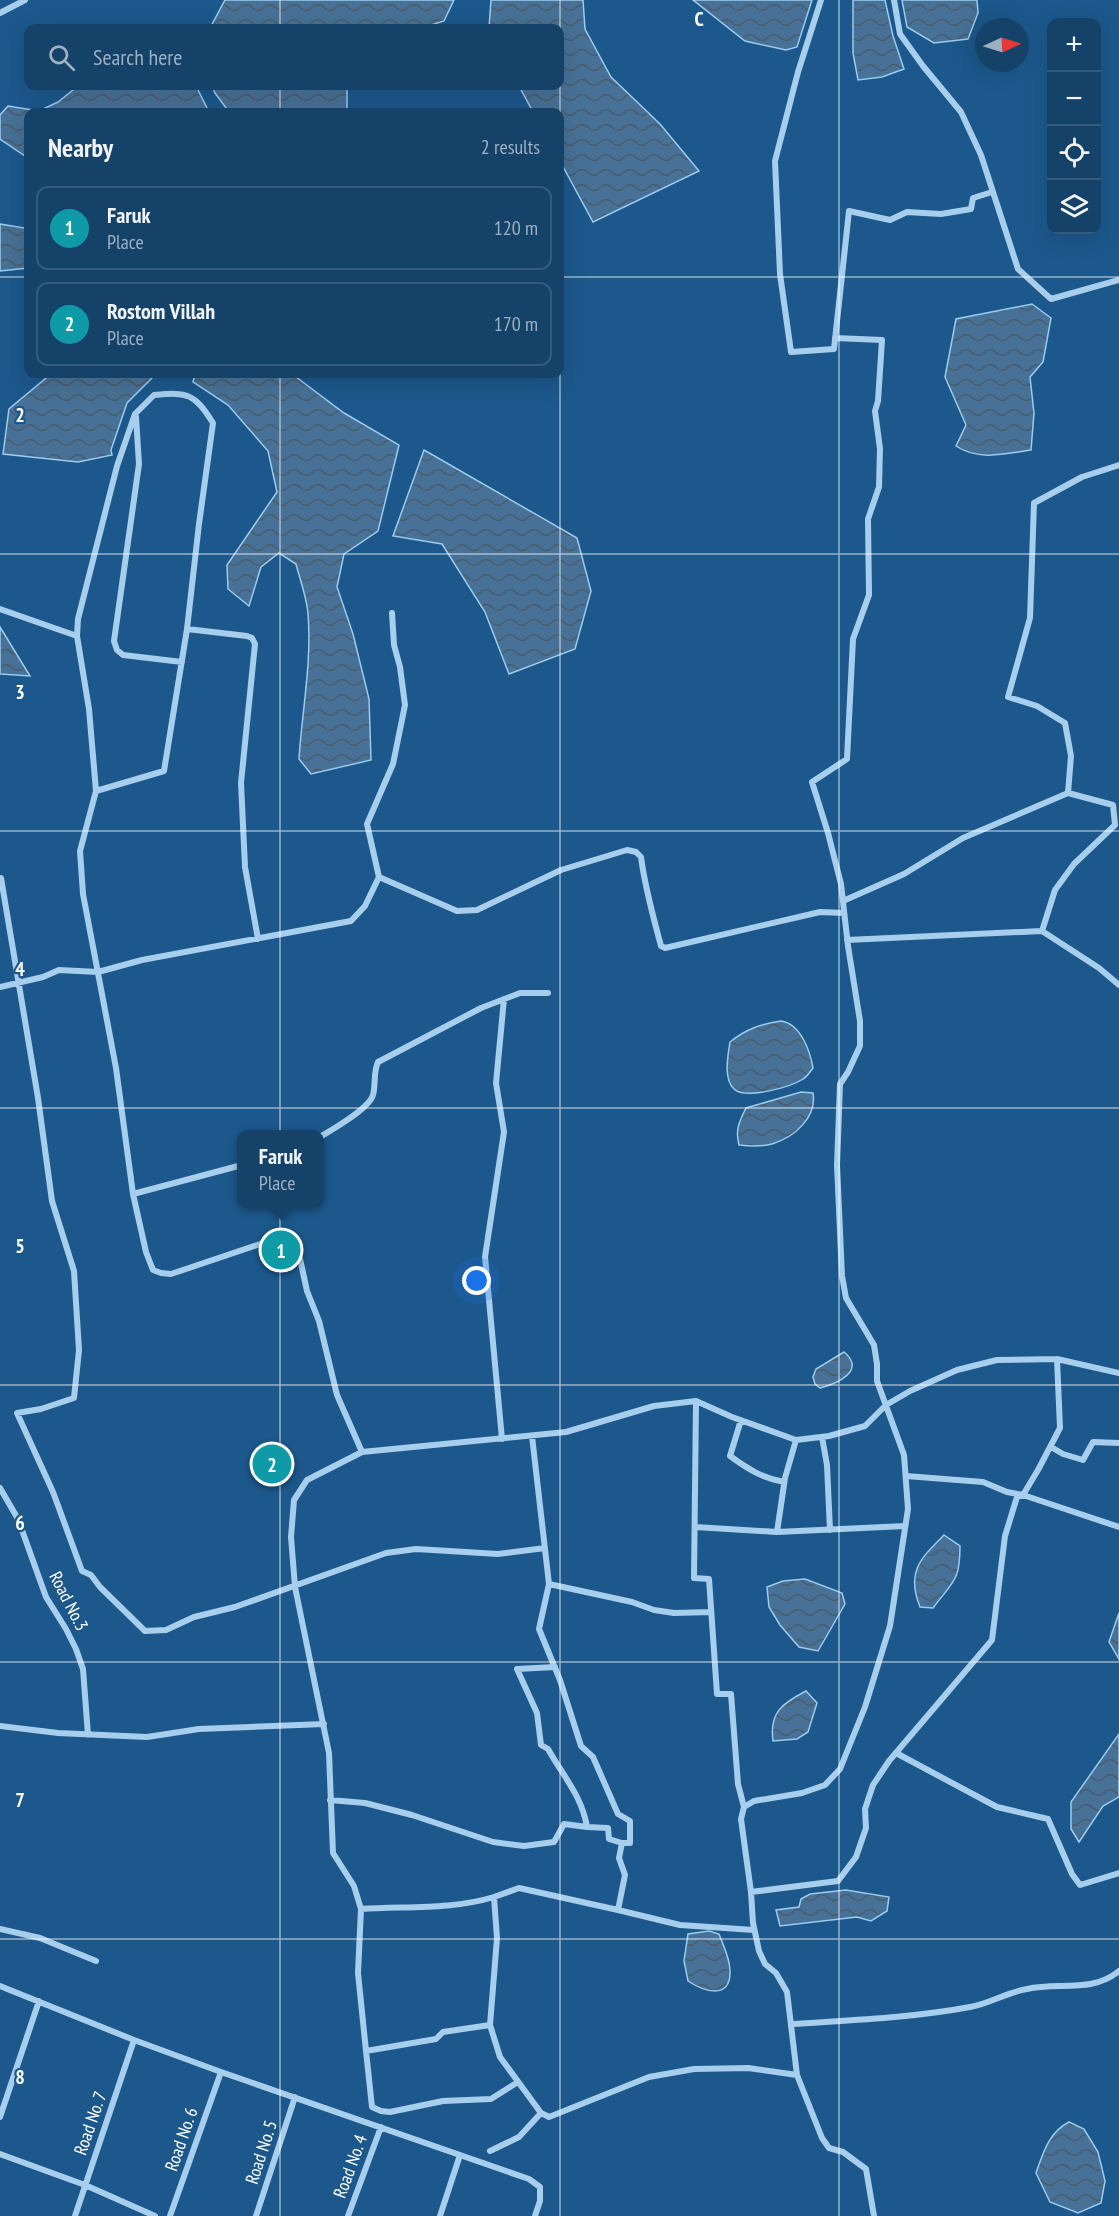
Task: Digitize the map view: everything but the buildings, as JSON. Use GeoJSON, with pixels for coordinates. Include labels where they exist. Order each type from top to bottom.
{"type":"FeatureCollection","features":[{"type":"Feature","properties":{"kind":"street"},"geometry":{"type":"LineString","coordinates":[[0,13],[25,0]]}},
{"type":"Feature","properties":{"kind":"street"},"geometry":{"type":"LineString","coordinates":[[821,0],[798,72],[775,160],[780,274],[791,352],[834,350],[849,211],[890,220],[907,212],[941,214],[971,209],[974,198],[992,192]]}},
{"type":"Feature","properties":{"kind":"street"},"geometry":{"type":"LineString","coordinates":[[894,0],[900,34],[923,66],[962,112],[981,155],[1018,269],[1051,299],[1119,280]]}},
{"type":"Feature","properties":{"kind":"street"},"geometry":{"type":"LineString","coordinates":[[744,1807],[754,1801],[802,1793],[825,1785],[840,1769],[865,1707],[890,1626],[908,1509],[904,1455],[877,1381],[874,1345],[846,1298],[843,1276],[837,1165],[840,1084],[860,1046],[860,1021],[841,884],[812,782],[847,759],[854,639],[869,596],[868,519],[879,488],[880,448],[875,411],[878,401],[882,340],[835,338]]}},
{"type":"Feature","properties":{"kind":"street"},"geometry":{"type":"LineString","coordinates":[[96,791],[164,771],[167,765],[213,423],[201,403],[181,393],[154,395],[135,414],[117,466],[78,619],[77,636],[89,709],[96,791],[80,851],[83,894],[116,1068],[133,1194],[146,1251],[153,1270],[161,1273],[171,1274],[275,1239],[286,1240],[297,1245],[337,1395],[362,1452]]}},
{"type":"Feature","properties":{"kind":"street"},"geometry":{"type":"LineString","coordinates":[[135,414],[139,464],[114,641],[117,650],[123,655],[182,662]]}},
{"type":"Feature","properties":{"kind":"street"},"geometry":{"type":"LineString","coordinates":[[1068,793],[1071,756],[1065,723],[1037,706],[1008,697],[1030,618],[1034,503],[1082,477],[1119,465]]}},
{"type":"Feature","properties":{"kind":"street"},"geometry":{"type":"LineString","coordinates":[[0,609],[77,636]]}},
{"type":"Feature","properties":{"kind":"street"},"geometry":{"type":"LineString","coordinates":[[0,987],[43,977],[59,970],[98,972],[142,960],[351,921],[365,906],[379,877],[367,824],[393,764],[405,705],[400,667],[394,645],[392,614]]}},
{"type":"Feature","properties":{"kind":"street"},"geometry":{"type":"LineString","coordinates":[[187,629],[247,636],[252,638],[255,644],[241,783],[245,867],[258,939]]}},
{"type":"Feature","properties":{"kind":"street"},"geometry":{"type":"LineString","coordinates":[[843,901],[904,874],[963,838],[1068,793],[1113,805],[1115,825],[1074,864],[1054,890],[1042,931]]}},
{"type":"Feature","properties":{"kind":"street"},"geometry":{"type":"LineString","coordinates":[[379,877],[457,911],[477,910],[561,870],[627,850],[636,852],[642,857],[645,885],[661,946],[664,948],[820,912],[844,913]]}},
{"type":"Feature","properties":{"kind":"street"},"geometry":{"type":"LineString","coordinates":[[1,878],[38,1098],[52,1201],[74,1271],[80,1350],[74,1398],[42,1409],[17,1413],[53,1492],[82,1571],[91,1575],[100,1587],[145,1630],[166,1630],[194,1617],[235,1607],[386,1553],[417,1549],[498,1554],[544,1548]]}},
{"type":"Feature","properties":{"kind":"street"},"geometry":{"type":"LineString","coordinates":[[847,940],[1042,931],[1099,968],[1119,985]]}},
{"type":"Feature","properties":{"kind":"street"},"geometry":{"type":"LineString","coordinates":[[324,1134],[365,1106],[373,1096],[374,1072],[378,1062],[481,1008],[520,993],[548,993]]}},
{"type":"Feature","properties":{"kind":"street"},"geometry":{"type":"LineString","coordinates":[[502,1439],[485,1257],[504,1132],[496,1083],[504,999]]}},
{"type":"Feature","properties":{"kind":"street"},"geometry":{"type":"LineString","coordinates":[[133,1194],[237,1166]]}},
{"type":"Feature","properties":{"kind":"street"},"geometry":{"type":"LineString","coordinates":[[751,1892],[838,1881],[856,1857],[866,1828],[865,1809],[873,1785],[896,1753],[992,1640],[1005,1536],[1017,1497],[1023,1495],[1060,1428],[1057,1359]]}},
{"type":"Feature","properties":{"kind":"street"},"geometry":{"type":"LineString","coordinates":[[518,2082],[491,2099],[442,2101],[390,2112],[372,2107],[358,1973],[361,1909],[354,1886],[333,1852],[329,1754],[295,1587],[291,1537],[294,1500],[307,1480],[362,1452],[566,1432],[654,1406],[696,1401],[796,1440],[822,1437],[865,1426],[886,1405],[910,1391],[957,1370],[997,1360],[1057,1359],[1119,1373]]}},
{"type":"Feature","properties":{"kind":"street"},"geometry":{"type":"LineString","coordinates":[[696,1401],[694,1578],[709,1579],[717,1694],[731,1694],[738,1784],[744,1807],[741,1819],[754,1930],[765,1964],[776,1972],[787,1992],[797,2075],[822,2138],[829,2148],[843,2152],[866,2169],[874,2216]]}},
{"type":"Feature","properties":{"kind":"street"},"geometry":{"type":"LineString","coordinates":[[741,1420],[730,1456],[750,1471],[767,1479],[784,1482]]}},
{"type":"Feature","properties":{"kind":"street"},"geometry":{"type":"LineString","coordinates":[[330,1800],[365,1803],[445,1825],[492,1842],[524,1846],[554,1842],[564,1824],[608,1828],[609,1839],[630,1843],[630,1821],[618,1814],[593,1757],[581,1746],[555,1667],[539,1629],[549,1584],[532,1436]]}},
{"type":"Feature","properties":{"kind":"street"},"geometry":{"type":"LineString","coordinates":[[822,1437],[827,1465],[830,1530]]}},
{"type":"Feature","properties":{"kind":"street"},"geometry":{"type":"LineString","coordinates":[[777,1532],[784,1482],[796,1440]]}},
{"type":"Feature","properties":{"kind":"street"},"geometry":{"type":"LineString","coordinates":[[1051,1447],[1063,1454],[1083,1460],[1093,1442],[1119,1443]]}},
{"type":"Feature","properties":{"kind":"street"},"geometry":{"type":"LineString","coordinates":[[906,1476],[983,1482],[1007,1492],[1023,1495],[1119,1527]]}},
{"type":"Feature","properties":{"kind":"street","name":"Road No.3"},"geometry":{"type":"LineString","coordinates":[[0,1488],[18,1519],[46,1598],[76,1649],[83,1669],[88,1735]]}},
{"type":"Feature","properties":{"kind":"street"},"geometry":{"type":"LineString","coordinates":[[695,1527],[777,1532],[905,1526]]}},
{"type":"Feature","properties":{"kind":"street"},"geometry":{"type":"LineString","coordinates":[[549,1584],[632,1602],[654,1610],[674,1613],[711,1612]]}},
{"type":"Feature","properties":{"kind":"street"},"geometry":{"type":"LineString","coordinates":[[555,1667],[517,1669],[537,1713],[542,1746],[549,1749],[576,1792],[585,1810],[587,1827]]}},
{"type":"Feature","properties":{"kind":"street"},"geometry":{"type":"LineString","coordinates":[[0,1726],[26,1731],[147,1737],[200,1729],[324,1724]]}},
{"type":"Feature","properties":{"kind":"street"},"geometry":{"type":"LineString","coordinates":[[896,1753],[997,1807],[1048,1819],[1072,1874],[1080,1885],[1119,1873]]}},
{"type":"Feature","properties":{"kind":"street"},"geometry":{"type":"LineString","coordinates":[[618,1910],[625,1875],[619,1858],[622,1843]]}},
{"type":"Feature","properties":{"kind":"street"},"geometry":{"type":"LineString","coordinates":[[361,1909],[400,1906],[434,1908],[473,1904],[519,1888],[680,1925],[754,1930]]}},
{"type":"Feature","properties":{"kind":"street"},"geometry":{"type":"LineString","coordinates":[[494,1897],[497,1938],[490,2025],[500,2057],[541,2113],[549,2117],[649,2077],[694,2069],[748,2068],[797,2075]]}},
{"type":"Feature","properties":{"kind":"street"},"geometry":{"type":"LineString","coordinates":[[0,1929],[40,1938],[96,1961]]}},
{"type":"Feature","properties":{"kind":"street"},"geometry":{"type":"LineString","coordinates":[[792,2024],[921,2015],[974,2007],[1026,1989],[1064,1984],[1094,1985],[1109,1979],[1119,1971]]}},
{"type":"Feature","properties":{"kind":"street"},"geometry":{"type":"LineString","coordinates":[[0,1986],[221,2072],[529,2179],[540,2187],[540,2201],[535,2216]]}},
{"type":"Feature","properties":{"kind":"street"},"geometry":{"type":"LineString","coordinates":[[0,2117],[39,2001]]}},
{"type":"Feature","properties":{"kind":"street"},"geometry":{"type":"LineString","coordinates":[[366,2051],[436,2040],[443,2032],[490,2025]]}},
{"type":"Feature","properties":{"kind":"street","name":"Road No. 7"},"geometry":{"type":"LineString","coordinates":[[75,2216],[134,2040]]}},
{"type":"Feature","properties":{"kind":"street","name":"Road No. 6"},"geometry":{"type":"LineString","coordinates":[[170,2216],[221,2072]]}},
{"type":"Feature","properties":{"kind":"street","name":"Road No. 5"},"geometry":{"type":"LineString","coordinates":[[256,2216],[296,2097]]}},
{"type":"Feature","properties":{"kind":"street"},"geometry":{"type":"LineString","coordinates":[[490,2151],[519,2137],[541,2113]]}},
{"type":"Feature","properties":{"kind":"street","name":"Road No. 4"},"geometry":{"type":"LineString","coordinates":[[348,2216],[381,2127]]}},
{"type":"Feature","properties":{"kind":"street"},"geometry":{"type":"LineString","coordinates":[[0,2154],[85,2185],[155,2216]]}},
{"type":"Feature","properties":{"kind":"street"},"geometry":{"type":"LineString","coordinates":[[440,2216],[460,2155]]}},
{"type":"Feature","properties":{"kind":"water"},"geometry":{"type":"Polygon","coordinates":[[[225,0],[454,0],[444,21],[435,24],[212,24],[225,0]]]}},
{"type":"Feature","properties":{"kind":"water"},"geometry":{"type":"Polygon","coordinates":[[[491,0],[583,0],[585,29],[611,77],[660,124],[699,171],[593,222],[564,168],[564,108],[531,108],[521,90],[564,90],[564,24],[489,24],[491,0]]]}},
{"type":"Feature","properties":{"kind":"water"},"geometry":{"type":"Polygon","coordinates":[[[693,0],[812,0],[797,47],[786,50],[745,41],[693,0]]]}},
{"type":"Feature","properties":{"kind":"water"},"geometry":{"type":"Polygon","coordinates":[[[853,0],[885,0],[893,36],[904,69],[882,77],[858,80],[853,53],[853,0]]]}},
{"type":"Feature","properties":{"kind":"water"},"geometry":{"type":"Polygon","coordinates":[[[902,0],[977,0],[978,13],[968,39],[934,43],[907,27],[902,0]]]}},
{"type":"Feature","properties":{"kind":"water"},"geometry":{"type":"Polygon","coordinates":[[[73,90],[198,90],[207,108],[45,108],[58,102],[73,90]]]}},
{"type":"Feature","properties":{"kind":"water"},"geometry":{"type":"Polygon","coordinates":[[[214,90],[347,90],[347,108],[226,108],[214,90]]]}},
{"type":"Feature","properties":{"kind":"water"},"geometry":{"type":"Polygon","coordinates":[[[8,106],[24,109],[24,155],[0,139],[0,115],[8,106]]]}},
{"type":"Feature","properties":{"kind":"water"},"geometry":{"type":"Polygon","coordinates":[[[0,224],[24,228],[24,268],[0,271],[0,224]]]}},
{"type":"Feature","properties":{"kind":"water"},"geometry":{"type":"Polygon","coordinates":[[[1032,304],[1051,318],[1043,362],[1030,377],[1034,413],[1031,450],[992,455],[964,451],[956,446],[966,425],[945,377],[956,319],[1032,304]]]}},
{"type":"Feature","properties":{"kind":"water"},"geometry":{"type":"Polygon","coordinates":[[[46,378],[152,378],[127,403],[111,450],[112,455],[78,462],[3,454],[9,409],[46,378]]]}},
{"type":"Feature","properties":{"kind":"water"},"geometry":{"type":"Polygon","coordinates":[[[194,378],[297,378],[344,413],[399,445],[378,531],[344,554],[337,587],[353,634],[369,699],[371,760],[311,774],[299,759],[308,668],[309,632],[306,602],[296,564],[279,553],[261,567],[249,606],[228,589],[227,565],[277,492],[268,451],[228,405],[193,382],[194,378]]]}},
{"type":"Feature","properties":{"kind":"water"},"geometry":{"type":"Polygon","coordinates":[[[424,450],[577,538],[591,591],[575,649],[509,674],[485,612],[442,544],[393,536],[424,450]]]}},
{"type":"Feature","properties":{"kind":"water"},"geometry":{"type":"Polygon","coordinates":[[[0,627],[30,676],[0,674],[0,627]]]}},
{"type":"Feature","properties":{"kind":"water"},"geometry":{"type":"Polygon","coordinates":[[[781,1021],[794,1027],[799,1033],[807,1046],[813,1068],[803,1079],[779,1089],[748,1093],[734,1089],[727,1073],[730,1042],[754,1028],[781,1021]]]}},
{"type":"Feature","properties":{"kind":"water"},"geometry":{"type":"Polygon","coordinates":[[[801,1092],[813,1093],[812,1110],[803,1125],[796,1131],[781,1141],[768,1145],[739,1145],[738,1126],[746,1108],[801,1092]]]}},
{"type":"Feature","properties":{"kind":"water"},"geometry":{"type":"Polygon","coordinates":[[[844,1352],[850,1359],[851,1371],[841,1380],[820,1388],[815,1384],[813,1377],[816,1369],[844,1352]]]}},
{"type":"Feature","properties":{"kind":"water"},"geometry":{"type":"Polygon","coordinates":[[[944,1535],[960,1546],[957,1574],[933,1608],[920,1607],[914,1584],[915,1575],[922,1559],[944,1535]]]}},
{"type":"Feature","properties":{"kind":"water"},"geometry":{"type":"Polygon","coordinates":[[[805,1579],[842,1593],[845,1604],[818,1651],[799,1647],[780,1625],[769,1607],[767,1587],[783,1581],[805,1579]]]}},
{"type":"Feature","properties":{"kind":"water"},"geometry":{"type":"Polygon","coordinates":[[[1119,1613],[1119,1659],[1109,1642],[1119,1613]]]}},
{"type":"Feature","properties":{"kind":"water"},"geometry":{"type":"Polygon","coordinates":[[[806,1691],[817,1703],[808,1732],[797,1739],[773,1741],[773,1723],[779,1710],[784,1704],[806,1691]]]}},
{"type":"Feature","properties":{"kind":"water"},"geometry":{"type":"Polygon","coordinates":[[[1119,1734],[1119,1797],[1103,1806],[1079,1842],[1071,1829],[1071,1802],[1119,1734]]]}},
{"type":"Feature","properties":{"kind":"water"},"geometry":{"type":"Polygon","coordinates":[[[846,1890],[889,1897],[887,1911],[871,1921],[857,1917],[780,1926],[776,1910],[799,1907],[801,1899],[810,1894],[846,1890]]]}},
{"type":"Feature","properties":{"kind":"water"},"geometry":{"type":"Polygon","coordinates":[[[709,1931],[719,1934],[730,1966],[726,1987],[715,1991],[701,1988],[688,1981],[684,1961],[688,1934],[709,1931]]]}},
{"type":"Feature","properties":{"kind":"water"},"geometry":{"type":"Polygon","coordinates":[[[1069,2122],[1084,2129],[1098,2152],[1105,2181],[1101,2203],[1078,2213],[1050,2202],[1036,2173],[1052,2137],[1056,2131],[1069,2122]]]}},
{"type":"Feature","properties":{"kind":"place","name":"Faruk"},"geometry":{"type":"Point","coordinates":[281,1250]}},
{"type":"Feature","properties":{"kind":"place","name":"Rostom Villah"},"geometry":{"type":"Point","coordinates":[272,1464]}}]}
